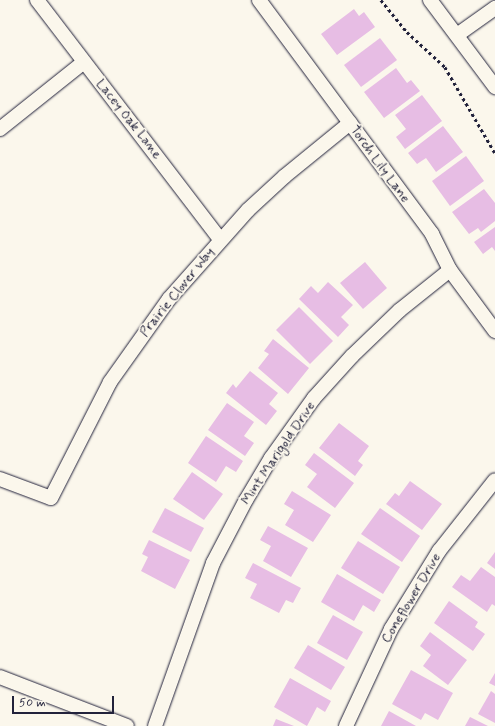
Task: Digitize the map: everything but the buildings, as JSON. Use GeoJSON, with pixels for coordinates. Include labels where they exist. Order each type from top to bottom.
{"type":"FeatureCollection","features":[{"type":"Feature","properties":{"kind":"street","name":"Lacey Oak Lane"},"geometry":{"type":"LineString","coordinates":[[37,0],[220,239]]}},
{"type":"Feature","properties":{"kind":"street","name":"Torch Lily Lane"},"geometry":{"type":"LineString","coordinates":[[259,0],[432,234],[450,270],[495,331]]}},
{"type":"Feature","properties":{"kind":"street"},"geometry":{"type":"LineString","coordinates":[[430,0],[495,87]]}},
{"type":"Feature","properties":{"kind":"street"},"geometry":{"type":"LineString","coordinates":[[456,35],[495,8]]}},
{"type":"Feature","properties":{"kind":"street"},"geometry":{"type":"LineString","coordinates":[[0,129],[84,62]]}},
{"type":"Feature","properties":{"kind":"street","name":"Prairie Clover Way"},"geometry":{"type":"LineString","coordinates":[[0,479],[51,498],[110,382],[169,299],[220,239],[285,176],[350,123]]}},
{"type":"Feature","properties":{"kind":"street","name":"Mint Marigold Drive"},"geometry":{"type":"LineString","coordinates":[[155,726],[213,563],[246,500],[271,458],[314,398],[352,356],[400,310],[450,270]]}},
{"type":"Feature","properties":{"kind":"street","name":"Coneflower Drive"},"geometry":{"type":"LineString","coordinates":[[346,726],[391,629],[439,551],[495,480]]}},
{"type":"Feature","properties":{"kind":"street"},"geometry":{"type":"LineString","coordinates":[[0,677],[128,726]]}},
{"type":"Feature","properties":{"kind":"path"},"geometry":{"type":"LineString","coordinates":[[381,0],[407,32],[445,67],[495,153]]}}]}
